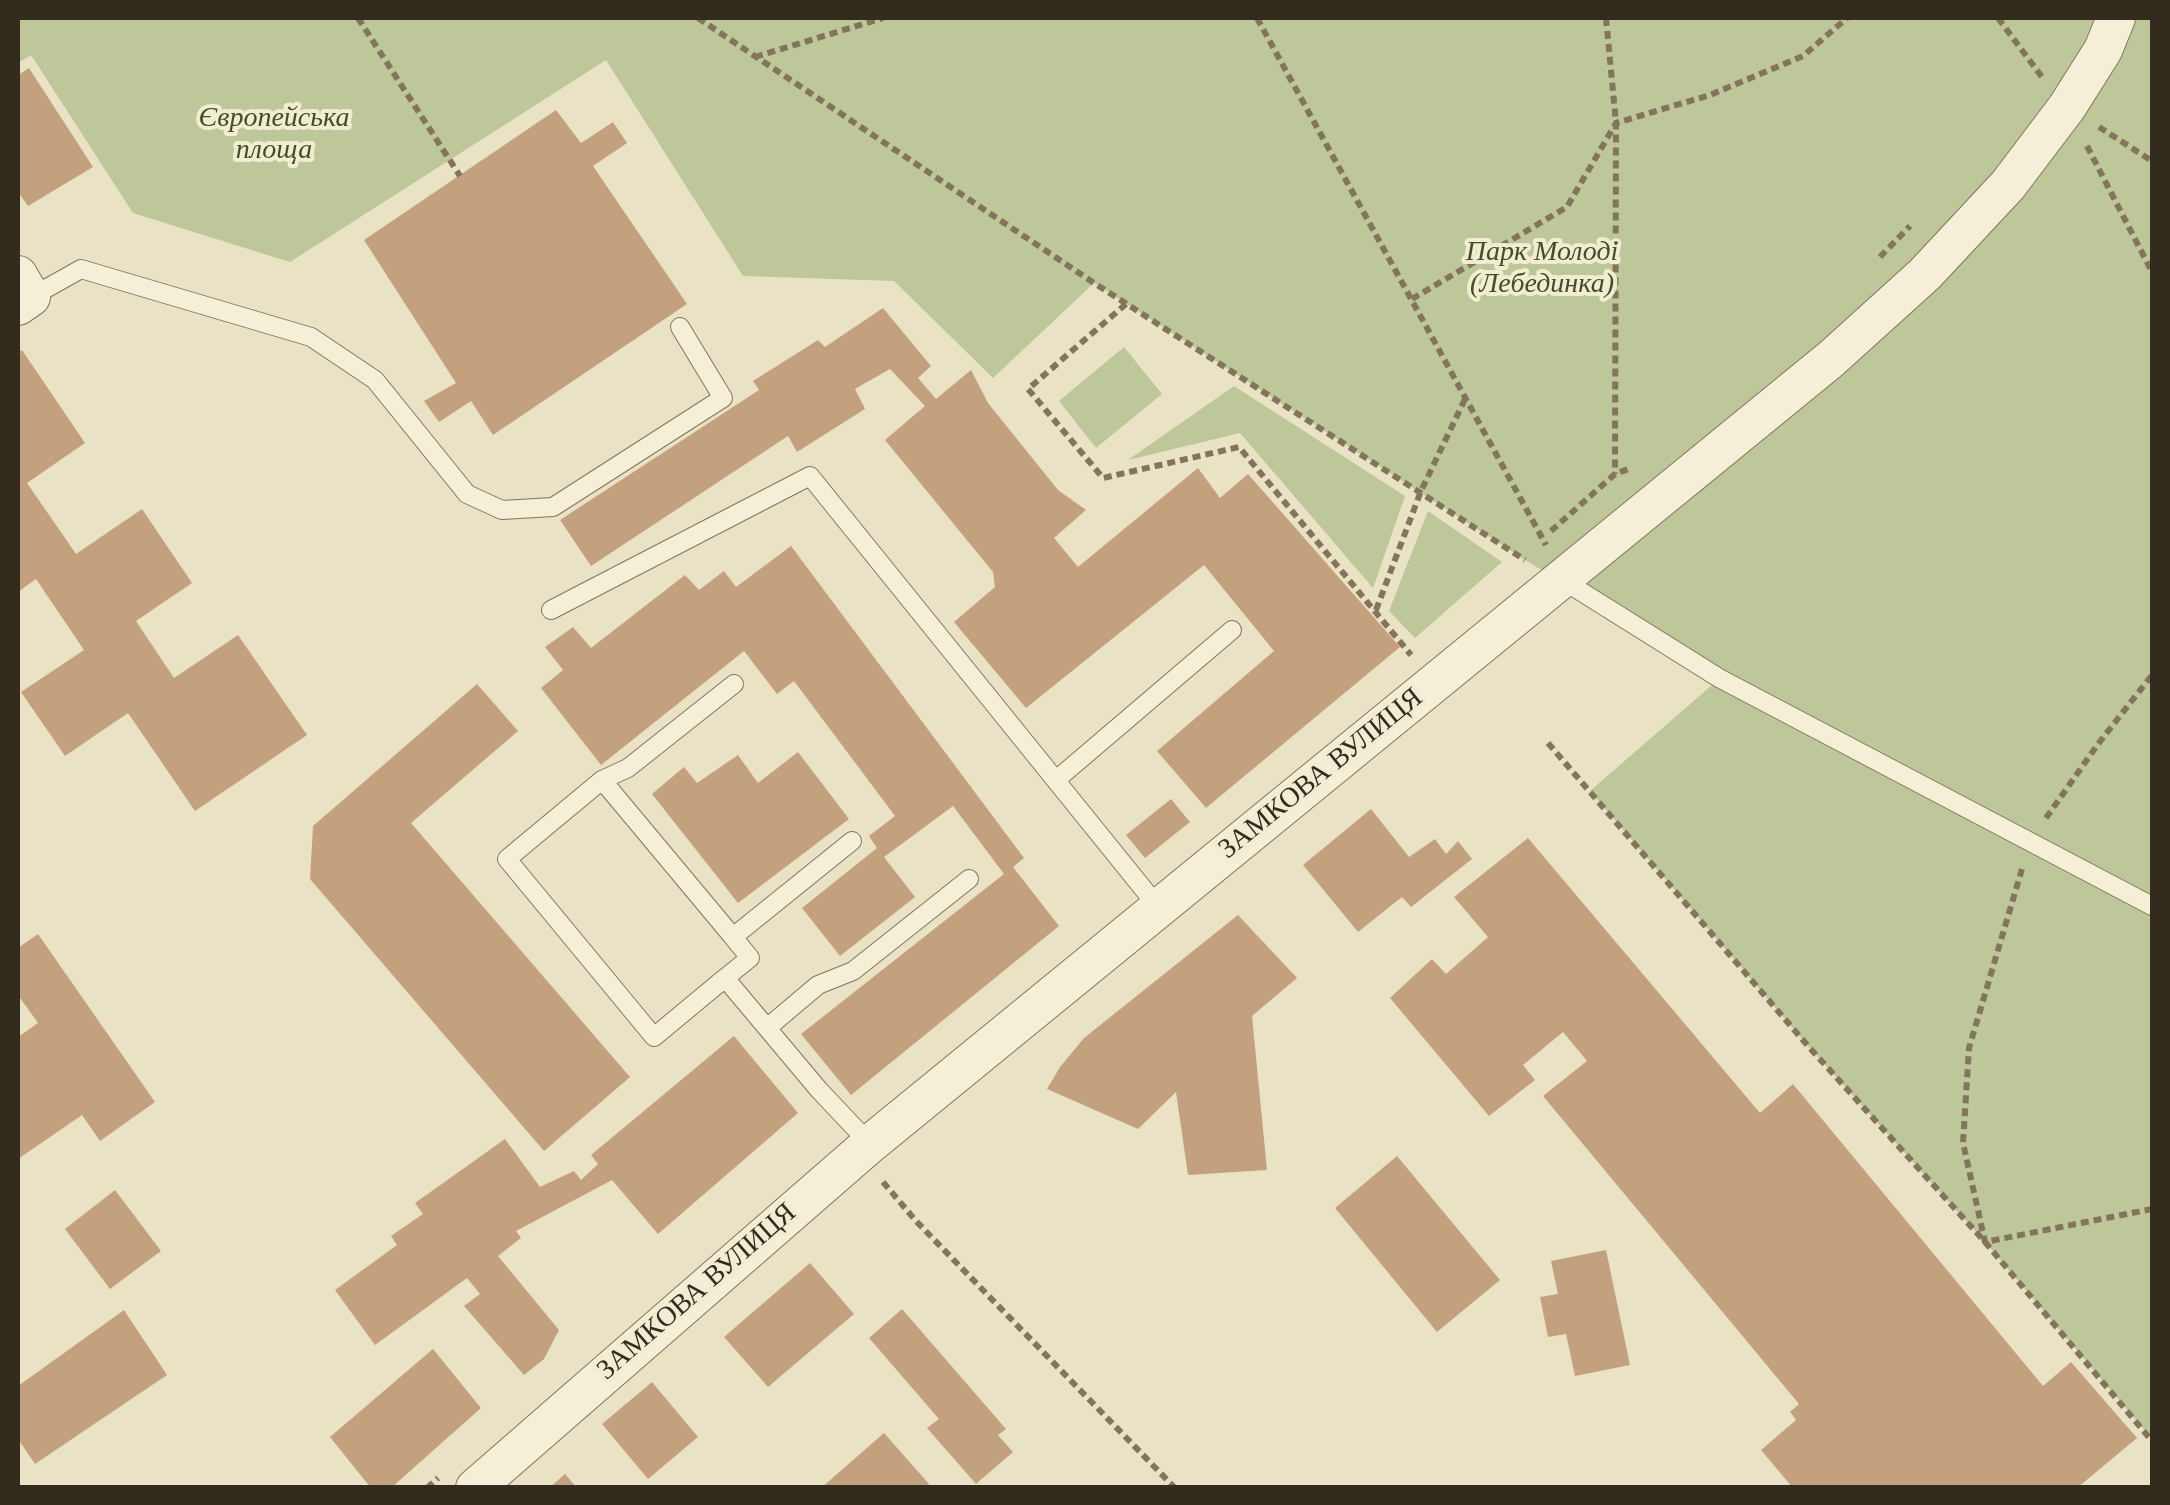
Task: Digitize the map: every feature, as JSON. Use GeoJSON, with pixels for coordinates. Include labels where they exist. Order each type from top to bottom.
{"type":"FeatureCollection","features":[{"type":"Feature","properties":{"kind":"street","name":"ЗАМКОВА ВУЛИЦЯ"},"geometry":{"type":"LineString","coordinates":[[475,1488],[872,1158],[1158,907],[1831,359],[1925,274],[2008,185],[2067,107],[2103,50],[2116,18]]}},
{"type":"Feature","properties":{"kind":"lane"},"geometry":{"type":"LineString","coordinates":[[22,293],[81,269],[311,337],[375,380],[467,494],[502,510],[553,508],[723,398],[680,328]]}},
{"type":"Feature","properties":{"kind":"lane"},"geometry":{"type":"LineString","coordinates":[[551,610],[810,476],[1158,907]]}},
{"type":"Feature","properties":{"kind":"lane"},"geometry":{"type":"LineString","coordinates":[[1560,579],[1720,678],[2152,906]]}},
{"type":"Feature","properties":{"kind":"lane"},"geometry":{"type":"LineString","coordinates":[[1056,780],[1232,630]]}},
{"type":"Feature","properties":{"kind":"lane"},"geometry":{"type":"LineString","coordinates":[[602,780],[750,958],[654,1037],[506,859],[602,780],[628,768],[734,684]]}},
{"type":"Feature","properties":{"kind":"lane"},"geometry":{"type":"LineString","coordinates":[[733,937],[852,841]]}},
{"type":"Feature","properties":{"kind":"lane"},"geometry":{"type":"LineString","coordinates":[[767,1028],[818,985],[853,971],[969,879]]}},
{"type":"Feature","properties":{"kind":"lane"},"geometry":{"type":"LineString","coordinates":[[725,978],[872,1158]]}},
{"type":"Feature","properties":{"kind":"path"},"geometry":{"type":"LineString","coordinates":[[358,18],[460,176]]}},
{"type":"Feature","properties":{"kind":"path"},"geometry":{"type":"LineString","coordinates":[[698,18],[1126,304],[1560,579]]}},
{"type":"Feature","properties":{"kind":"path"},"geometry":{"type":"LineString","coordinates":[[754,57],[883,18]]}},
{"type":"Feature","properties":{"kind":"path"},"geometry":{"type":"LineString","coordinates":[[1257,18],[1543,538],[1560,579]]}},
{"type":"Feature","properties":{"kind":"path"},"geometry":{"type":"LineString","coordinates":[[1606,18],[1616,123],[1615,474]]}},
{"type":"Feature","properties":{"kind":"path"},"geometry":{"type":"LineString","coordinates":[[1412,299],[1567,207],[1616,123],[1710,95],[1803,56],[1848,18]]}},
{"type":"Feature","properties":{"kind":"path"},"geometry":{"type":"LineString","coordinates":[[2067,107],[2152,162]]}},
{"type":"Feature","properties":{"kind":"path"},"geometry":{"type":"LineString","coordinates":[[1126,304],[1028,389],[1103,478],[1239,447],[1415,660]]}},
{"type":"Feature","properties":{"kind":"path"},"geometry":{"type":"LineString","coordinates":[[1376,612],[1421,491],[1466,397]]}},
{"type":"Feature","properties":{"kind":"path"},"geometry":{"type":"LineString","coordinates":[[1985,1242],[1963,1143],[1969,1048],[2030,841],[2152,676]]}},
{"type":"Feature","properties":{"kind":"path"},"geometry":{"type":"LineString","coordinates":[[1548,742],[1808,1046],[1985,1242],[2152,1441]]}},
{"type":"Feature","properties":{"kind":"path"},"geometry":{"type":"LineString","coordinates":[[872,1158],[916,1222],[1175,1488]]}},
{"type":"Feature","properties":{"kind":"path"},"geometry":{"type":"LineString","coordinates":[[1985,1242],[2152,1209]]}},
{"type":"Feature","properties":{"kind":"green space"},"geometry":{"type":"Polygon","coordinates":[[[18,18],[2152,18],[2152,1439],[1590,791],[1719,679],[1522,558],[1094,283],[993,378],[894,281],[743,276],[606,60],[290,262],[133,213],[31,55],[18,63],[18,18]]]}},
{"type":"Feature","properties":{"kind":"green space"},"geometry":{"type":"Polygon","coordinates":[[[1124,347],[1162,394],[1096,448],[1059,401],[1124,347]]]}},
{"type":"Feature","properties":{"kind":"green space"},"geometry":{"type":"Polygon","coordinates":[[[1234,386],[1405,496],[1373,588],[1240,433],[1128,460],[1234,386]]]}},
{"type":"Feature","properties":{"kind":"green space"},"geometry":{"type":"Polygon","coordinates":[[[1428,511],[1502,562],[1415,638],[1389,611],[1428,511]]]}},
{"type":"Feature","properties":{"kind":"building"},"geometry":{"type":"Polygon","coordinates":[[[29,68],[93,167],[28,206],[18,192],[18,75],[29,68]]]}},
{"type":"Feature","properties":{"kind":"building"},"geometry":{"type":"Polygon","coordinates":[[[556,110],[581,143],[613,122],[627,143],[593,166],[687,304],[493,435],[471,401],[439,422],[424,401],[456,383],[364,240],[556,110]]]}},
{"type":"Feature","properties":{"kind":"building"},"geometry":{"type":"Polygon","coordinates":[[[883,308],[931,366],[918,378],[936,399],[971,370],[988,403],[1058,490],[1086,510],[1054,538],[1078,567],[1198,468],[1220,498],[1248,474],[1400,647],[1206,808],[1157,751],[1274,651],[1204,565],[1026,708],[954,622],[995,587],[993,572],[885,440],[925,406],[890,369],[855,389],[865,409],[797,452],[788,436],[591,566],[560,520],[759,390],[753,381],[818,340],[825,347],[883,308]]]}},
{"type":"Feature","properties":{"kind":"building"},"geometry":{"type":"Polygon","coordinates":[[[22,350],[85,443],[27,483],[76,554],[142,509],[192,583],[136,621],[174,678],[238,635],[307,735],[195,811],[128,713],[65,756],[21,692],[84,650],[36,579],[18,592],[18,353],[22,350]]]}},
{"type":"Feature","properties":{"kind":"building"},"geometry":{"type":"Polygon","coordinates":[[[791,546],[1024,858],[1013,867],[1059,926],[851,1095],[801,1034],[1004,874],[953,806],[884,857],[915,897],[840,956],[802,908],[877,848],[869,836],[895,816],[794,681],[777,694],[744,651],[601,765],[541,688],[563,670],[545,647],[573,627],[591,648],[685,575],[699,590],[724,571],[736,587],[791,546]]]}},
{"type":"Feature","properties":{"kind":"building"},"geometry":{"type":"Polygon","coordinates":[[[477,684],[518,731],[411,823],[630,1077],[544,1151],[310,879],[313,826],[477,684]]]}},
{"type":"Feature","properties":{"kind":"building"},"geometry":{"type":"Polygon","coordinates":[[[798,752],[849,819],[738,903],[652,794],[684,767],[697,783],[738,755],[758,783],[798,752]]]}},
{"type":"Feature","properties":{"kind":"building"},"geometry":{"type":"Polygon","coordinates":[[[1171,799],[1190,822],[1145,858],[1126,835],[1171,799]]]}},
{"type":"Feature","properties":{"kind":"building"},"geometry":{"type":"Polygon","coordinates":[[[1371,809],[1409,857],[1435,839],[1446,854],[1458,841],[1472,859],[1411,907],[1402,897],[1358,932],[1303,865],[1371,809]]]}},
{"type":"Feature","properties":{"kind":"building"},"geometry":{"type":"Polygon","coordinates":[[[1528,838],[1760,1113],[1793,1084],[2043,1386],[2071,1362],[2137,1438],[2077,1488],[1793,1488],[1761,1450],[1796,1420],[1790,1412],[1799,1404],[1543,1096],[1587,1061],[1563,1032],[1523,1065],[1535,1080],[1489,1116],[1390,998],[1432,959],[1446,974],[1488,937],[1454,897],[1528,838]]]}},
{"type":"Feature","properties":{"kind":"building"},"geometry":{"type":"Polygon","coordinates":[[[1238,915],[1297,978],[1252,1016],[1267,1170],[1188,1175],[1176,1092],[1138,1129],[1047,1089],[1084,1038],[1238,915]]]}},
{"type":"Feature","properties":{"kind":"building"},"geometry":{"type":"Polygon","coordinates":[[[38,934],[155,1102],[100,1141],[82,1115],[18,1159],[18,1037],[38,1023],[18,995],[18,948],[38,934]]]}},
{"type":"Feature","properties":{"kind":"building"},"geometry":{"type":"Polygon","coordinates":[[[734,1036],[798,1113],[658,1234],[612,1180],[516,1231],[521,1238],[498,1256],[559,1330],[544,1359],[524,1375],[464,1306],[480,1294],[467,1278],[375,1345],[335,1290],[397,1245],[391,1236],[423,1214],[415,1203],[505,1139],[540,1187],[574,1171],[581,1180],[598,1164],[591,1155],[734,1036]]]}},
{"type":"Feature","properties":{"kind":"building"},"geometry":{"type":"Polygon","coordinates":[[[1397,1156],[1500,1280],[1437,1332],[1335,1208],[1397,1156]]]}},
{"type":"Feature","properties":{"kind":"building"},"geometry":{"type":"Polygon","coordinates":[[[115,1190],[161,1251],[110,1289],[65,1229],[115,1190]]]}},
{"type":"Feature","properties":{"kind":"building"},"geometry":{"type":"Polygon","coordinates":[[[1606,1250],[1630,1365],[1575,1376],[1566,1334],[1548,1337],[1540,1297],[1558,1294],[1551,1261],[1606,1250]]]}},
{"type":"Feature","properties":{"kind":"building"},"geometry":{"type":"Polygon","coordinates":[[[810,1263],[854,1314],[768,1387],[724,1337],[810,1263]]]}},
{"type":"Feature","properties":{"kind":"building"},"geometry":{"type":"Polygon","coordinates":[[[902,1309],[1006,1429],[998,1435],[1013,1452],[976,1484],[927,1428],[939,1419],[869,1338],[902,1309]]]}},
{"type":"Feature","properties":{"kind":"building"},"geometry":{"type":"Polygon","coordinates":[[[124,1310],[167,1375],[35,1464],[18,1439],[18,1386],[124,1310]]]}},
{"type":"Feature","properties":{"kind":"building"},"geometry":{"type":"Polygon","coordinates":[[[433,1349],[481,1408],[391,1488],[371,1488],[330,1437],[433,1349]]]}},
{"type":"Feature","properties":{"kind":"building"},"geometry":{"type":"Polygon","coordinates":[[[652,1382],[698,1437],[648,1479],[602,1424],[652,1382]]]}},
{"type":"Feature","properties":{"kind":"building"},"geometry":{"type":"Polygon","coordinates":[[[884,1433],[929,1484],[924,1488],[821,1488],[884,1433]]]}},
{"type":"Feature","properties":{"kind":"building"},"geometry":{"type":"Polygon","coordinates":[[[565,1474],[577,1488],[549,1488],[565,1474]]]}},
{"type":"Feature","properties":{"kind":"park label","name":"Європейська площа"},"geometry":{"type":"Point","coordinates":[274,135]}},
{"type":"Feature","properties":{"kind":"park label","name":"Парк Молоді (Лебединка)"},"geometry":{"type":"Point","coordinates":[1542,269]}}]}
